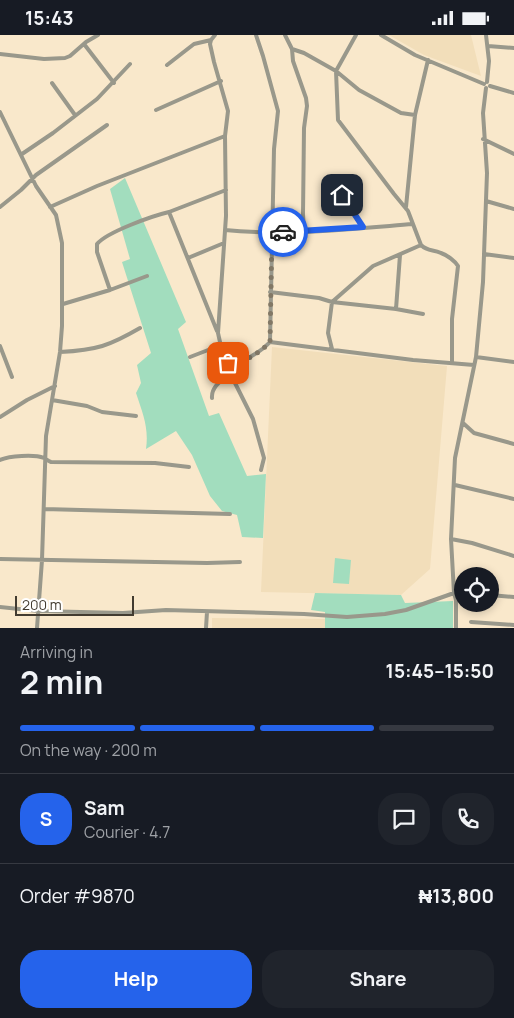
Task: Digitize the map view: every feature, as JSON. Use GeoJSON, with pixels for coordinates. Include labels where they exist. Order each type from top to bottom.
{"type":"FeatureCollection","features":[{"type":"Feature","properties":{"kind":"street"},"geometry":{"type":"LineString","coordinates":[[0,54],[44,59],[65,58],[98,35]]}},
{"type":"Feature","properties":{"kind":"street"},"geometry":{"type":"LineString","coordinates":[[167,65],[194,44],[211,40],[215,35]]}},
{"type":"Feature","properties":{"kind":"street"},"geometry":{"type":"LineString","coordinates":[[229,367],[247,359],[270,342],[274,149],[278,111],[256,35]]}},
{"type":"Feature","properties":{"kind":"street"},"geometry":{"type":"LineString","coordinates":[[286,35],[292,49],[293,61],[307,106],[304,128],[302,214],[304,231]]}},
{"type":"Feature","properties":{"kind":"street"},"geometry":{"type":"LineString","coordinates":[[356,35],[336,71],[338,121],[406,207],[413,219],[421,245],[425,250],[440,252],[458,266],[452,319],[452,363]]}},
{"type":"Feature","properties":{"kind":"street"},"geometry":{"type":"LineString","coordinates":[[381,35],[392,43],[428,60],[487,85],[514,93]]}},
{"type":"Feature","properties":{"kind":"street"},"geometry":{"type":"LineString","coordinates":[[0,607],[38,611],[123,613],[166,610],[347,617],[385,614],[422,605],[454,593],[451,539],[455,458],[476,357],[484,254],[487,173],[483,113],[489,61],[486,35]]}},
{"type":"Feature","properties":{"kind":"street"},"geometry":{"type":"LineString","coordinates":[[211,40],[214,62],[228,111],[225,135],[225,230],[218,333]]}},
{"type":"Feature","properties":{"kind":"street"},"geometry":{"type":"LineString","coordinates":[[84,44],[114,83]]}},
{"type":"Feature","properties":{"kind":"street"},"geometry":{"type":"LineString","coordinates":[[488,45],[514,48]]}},
{"type":"Feature","properties":{"kind":"street"},"geometry":{"type":"LineString","coordinates":[[292,49],[304,53],[336,71],[359,90],[401,113],[415,115]]}},
{"type":"Feature","properties":{"kind":"street"},"geometry":{"type":"LineString","coordinates":[[406,207],[415,115],[428,60]]}},
{"type":"Feature","properties":{"kind":"street"},"geometry":{"type":"LineString","coordinates":[[22,154],[53,133],[96,99],[114,83],[130,64]]}},
{"type":"Feature","properties":{"kind":"street"},"geometry":{"type":"LineString","coordinates":[[156,110],[220,81]]}},
{"type":"Feature","properties":{"kind":"street"},"geometry":{"type":"LineString","coordinates":[[52,83],[75,115]]}},
{"type":"Feature","properties":{"kind":"street"},"geometry":{"type":"LineString","coordinates":[[0,112],[40,193],[50,207],[59,227],[62,243],[63,304],[60,352],[46,436],[38,628]]}},
{"type":"Feature","properties":{"kind":"street"},"geometry":{"type":"LineString","coordinates":[[0,206],[42,170],[107,125]]}},
{"type":"Feature","properties":{"kind":"street"},"geometry":{"type":"LineString","coordinates":[[50,207],[97,186],[225,135]]}},
{"type":"Feature","properties":{"kind":"street"},"geometry":{"type":"LineString","coordinates":[[484,139],[514,153]]}},
{"type":"Feature","properties":{"kind":"street"},"geometry":{"type":"LineString","coordinates":[[110,290],[97,252],[97,244],[110,234],[143,220],[226,190]]}},
{"type":"Feature","properties":{"kind":"street"},"geometry":{"type":"LineString","coordinates":[[342,195],[363,227]]}},
{"type":"Feature","properties":{"kind":"street"},"geometry":{"type":"LineString","coordinates":[[486,201],[514,209]]}},
{"type":"Feature","properties":{"kind":"street"},"geometry":{"type":"LineString","coordinates":[[169,212],[218,333],[230,373],[253,419],[264,458],[261,470]]}},
{"type":"Feature","properties":{"kind":"street"},"geometry":{"type":"LineString","coordinates":[[225,230],[252,233],[414,224]]}},
{"type":"Feature","properties":{"kind":"street"},"geometry":{"type":"LineString","coordinates":[[188,258],[224,243]]}},
{"type":"Feature","properties":{"kind":"street"},"geometry":{"type":"LineString","coordinates":[[332,349],[328,333],[332,302],[373,266],[421,245]]}},
{"type":"Feature","properties":{"kind":"street"},"geometry":{"type":"LineString","coordinates":[[484,254],[514,258]]}},
{"type":"Feature","properties":{"kind":"street"},"geometry":{"type":"LineString","coordinates":[[396,309],[400,255]]}},
{"type":"Feature","properties":{"kind":"street"},"geometry":{"type":"LineString","coordinates":[[63,304],[110,290],[147,276]]}},
{"type":"Feature","properties":{"kind":"street"},"geometry":{"type":"LineString","coordinates":[[270,292],[423,314]]}},
{"type":"Feature","properties":{"kind":"street"},"geometry":{"type":"LineString","coordinates":[[60,352],[101,348],[122,339],[140,328]]}},
{"type":"Feature","properties":{"kind":"street"},"geometry":{"type":"LineString","coordinates":[[270,342],[406,359],[474,365]]}},
{"type":"Feature","properties":{"kind":"street"},"geometry":{"type":"LineString","coordinates":[[190,357],[221,345]]}},
{"type":"Feature","properties":{"kind":"street"},"geometry":{"type":"LineString","coordinates":[[0,346],[12,377]]}},
{"type":"Feature","properties":{"kind":"street"},"geometry":{"type":"LineString","coordinates":[[476,357],[514,362]]}},
{"type":"Feature","properties":{"kind":"street"},"geometry":{"type":"LineString","coordinates":[[212,398],[214,388],[230,373]]}},
{"type":"Feature","properties":{"kind":"street"},"geometry":{"type":"LineString","coordinates":[[0,417],[26,400],[55,386]]}},
{"type":"Feature","properties":{"kind":"street"},"geometry":{"type":"LineString","coordinates":[[52,400],[87,406],[102,412],[136,416]]}},
{"type":"Feature","properties":{"kind":"street"},"geometry":{"type":"LineString","coordinates":[[463,423],[474,433],[514,444]]}},
{"type":"Feature","properties":{"kind":"street"},"geometry":{"type":"LineString","coordinates":[[0,460],[6,457],[20,456],[45,458],[51,462],[155,463],[189,467]]}},
{"type":"Feature","properties":{"kind":"street"},"geometry":{"type":"LineString","coordinates":[[455,485],[514,499]]}},
{"type":"Feature","properties":{"kind":"street"},"geometry":{"type":"LineString","coordinates":[[44,509],[230,514]]}},
{"type":"Feature","properties":{"kind":"street"},"geometry":{"type":"LineString","coordinates":[[451,539],[514,555]]}},
{"type":"Feature","properties":{"kind":"street"},"geometry":{"type":"LineString","coordinates":[[0,559],[240,562]]}},
{"type":"Feature","properties":{"kind":"street"},"geometry":{"type":"LineString","coordinates":[[499,596],[514,597]]}},
{"type":"Feature","properties":{"kind":"street"},"geometry":{"type":"LineString","coordinates":[[206,628],[207,612]]}},
{"type":"Feature","properties":{"kind":"street"},"geometry":{"type":"LineString","coordinates":[[456,612],[456,628]]}},
{"type":"Feature","properties":{"kind":"street"},"geometry":{"type":"LineString","coordinates":[[471,622],[495,626],[514,625]]}},
{"type":"Feature","properties":{"kind":"shaded area"},"geometry":{"type":"Polygon","coordinates":[[[389,35],[471,35],[481,76],[424,55],[389,35]]]}},
{"type":"Feature","properties":{"kind":"shaded area"},"geometry":{"type":"Polygon","coordinates":[[[272,347],[447,366],[430,569],[401,595],[261,592],[272,347]]]}},
{"type":"Feature","properties":{"kind":"shaded area"},"geometry":{"type":"Polygon","coordinates":[[[212,618],[326,619],[325,628],[212,628],[212,618]]]}},
{"type":"Feature","properties":{"kind":"green space"},"geometry":{"type":"Polygon","coordinates":[[[125,178],[186,322],[178,329],[209,416],[219,413],[247,476],[266,474],[263,538],[242,537],[237,515],[222,511],[210,496],[192,455],[176,431],[146,449],[146,428],[136,393],[141,383],[137,365],[151,353],[122,262],[130,259],[110,189],[125,178]]]}},
{"type":"Feature","properties":{"kind":"green space"},"geometry":{"type":"Polygon","coordinates":[[[335,558],[351,560],[349,584],[333,583],[335,558]]]}},
{"type":"Feature","properties":{"kind":"green space"},"geometry":{"type":"Polygon","coordinates":[[[315,593],[401,595],[405,603],[453,601],[453,628],[325,628],[325,612],[311,610],[315,593]]]}},
{"type":"Feature","properties":{"kind":"way so far"},"geometry":{"type":"LineString","coordinates":[[228,363],[229,367],[242,362],[270,342],[272,232],[283,232]]}},
{"type":"Feature","properties":{"kind":"route"},"geometry":{"type":"LineString","coordinates":[[283,232],[363,227],[342,195]]}}]}
